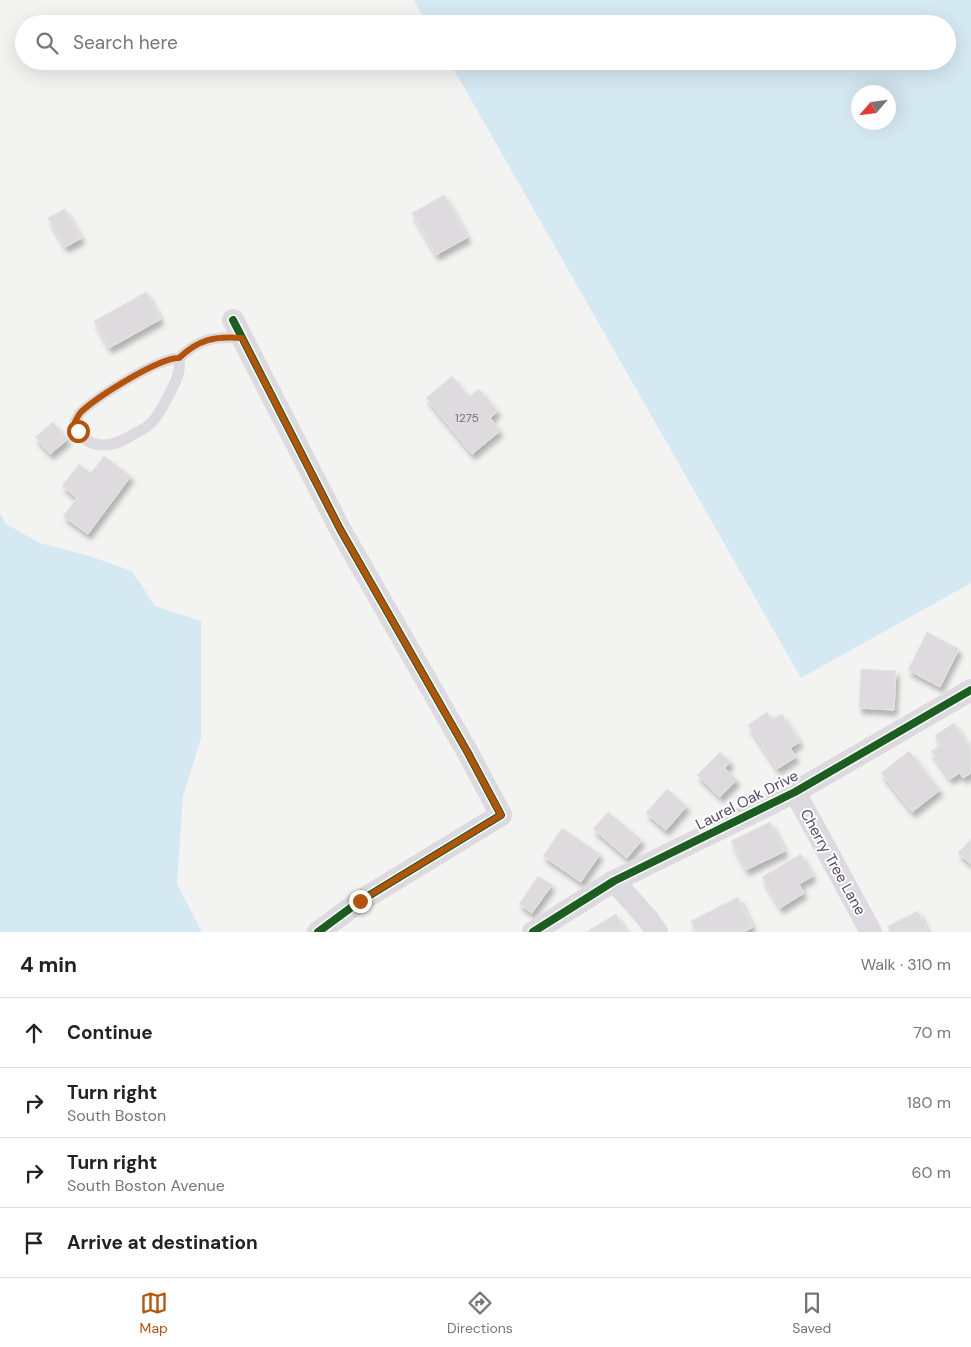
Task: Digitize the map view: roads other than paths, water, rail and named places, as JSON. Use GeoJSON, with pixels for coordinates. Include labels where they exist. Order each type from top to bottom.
{"type":"FeatureCollection","features":[{"type":"Feature","properties":{"kind":"street"},"geometry":{"type":"LineString","coordinates":[[238,329],[340,529],[468,753],[501,815],[360,901],[318,932]]}},
{"type":"Feature","properties":{"kind":"street","name":"Laurel Oak Drive"},"geometry":{"type":"LineString","coordinates":[[533,932],[614,882],[795,792],[971,690]]}},
{"type":"Feature","properties":{"kind":"street","name":"Cherry Tree Lane"},"geometry":{"type":"LineString","coordinates":[[795,792],[871,932]]}},
{"type":"Feature","properties":{"kind":"street"},"geometry":{"type":"LineString","coordinates":[[614,882],[647,918],[657,932]]}},
{"type":"Feature","properties":{"kind":"lane"},"geometry":{"type":"LineString","coordinates":[[179,358],[180,371],[163,406],[152,422],[141,430],[120,442],[104,446],[94,444],[78,431],[75,422],[79,414],[99,398],[161,363],[172,358],[179,358],[190,348],[238,329]]}}]}
